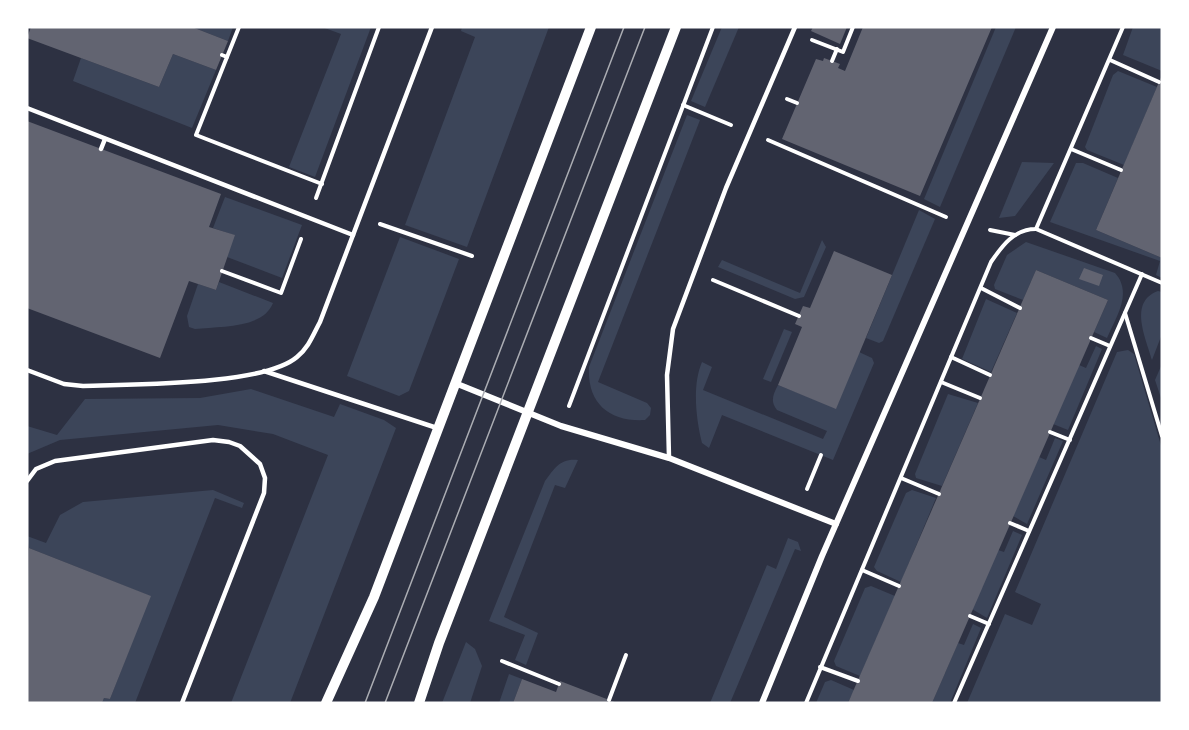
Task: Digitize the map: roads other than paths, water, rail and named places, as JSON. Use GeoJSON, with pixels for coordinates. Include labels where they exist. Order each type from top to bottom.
{"type":"FeatureCollection","features":[{"type":"Feature","properties":{"kind":"street"},"geometry":{"type":"LineString","coordinates":[[326,703],[374,597],[591,27]]}},
{"type":"Feature","properties":{"kind":"street"},"geometry":{"type":"LineString","coordinates":[[419,703],[439,643],[527,411],[676,27]]}},
{"type":"Feature","properties":{"kind":"street"},"geometry":{"type":"LineString","coordinates":[[762,703],[836,524],[1053,27]]}},
{"type":"Feature","properties":{"kind":"street"},"geometry":{"type":"LineString","coordinates":[[455,382],[561,426],[669,458],[836,524]]}},
{"type":"Feature","properties":{"kind":"lane"},"geometry":{"type":"LineString","coordinates":[[27,370],[64,384],[83,386],[211,381],[282,366],[296,358],[309,345],[432,27]]}},
{"type":"Feature","properties":{"kind":"lane"},"geometry":{"type":"LineString","coordinates":[[669,458],[667,375],[670,344],[693,271],[749,132],[795,27]]}},
{"type":"Feature","properties":{"kind":"lane"},"geometry":{"type":"LineString","coordinates":[[27,108],[353,235]]}},
{"type":"Feature","properties":{"kind":"lane"},"geometry":{"type":"LineString","coordinates":[[101,149],[105,139]]}},
{"type":"Feature","properties":{"kind":"lane"},"geometry":{"type":"LineString","coordinates":[[181,180],[184,171]]}},
{"type":"Feature","properties":{"kind":"lane"},"geometry":{"type":"LineString","coordinates":[[261,371],[437,428]]}},
{"type":"Feature","properties":{"kind":"lane"},"geometry":{"type":"LineString","coordinates":[[27,481],[36,469],[56,461],[213,440],[240,446],[260,464],[265,478],[264,493],[182,703]]}},
{"type":"Feature","properties":{"kind":"tram line"},"geometry":{"type":"LineString","coordinates":[[365,703],[624,27]]}},
{"type":"Feature","properties":{"kind":"tram line"},"geometry":{"type":"LineString","coordinates":[[385,703],[645,27]]}}]}
